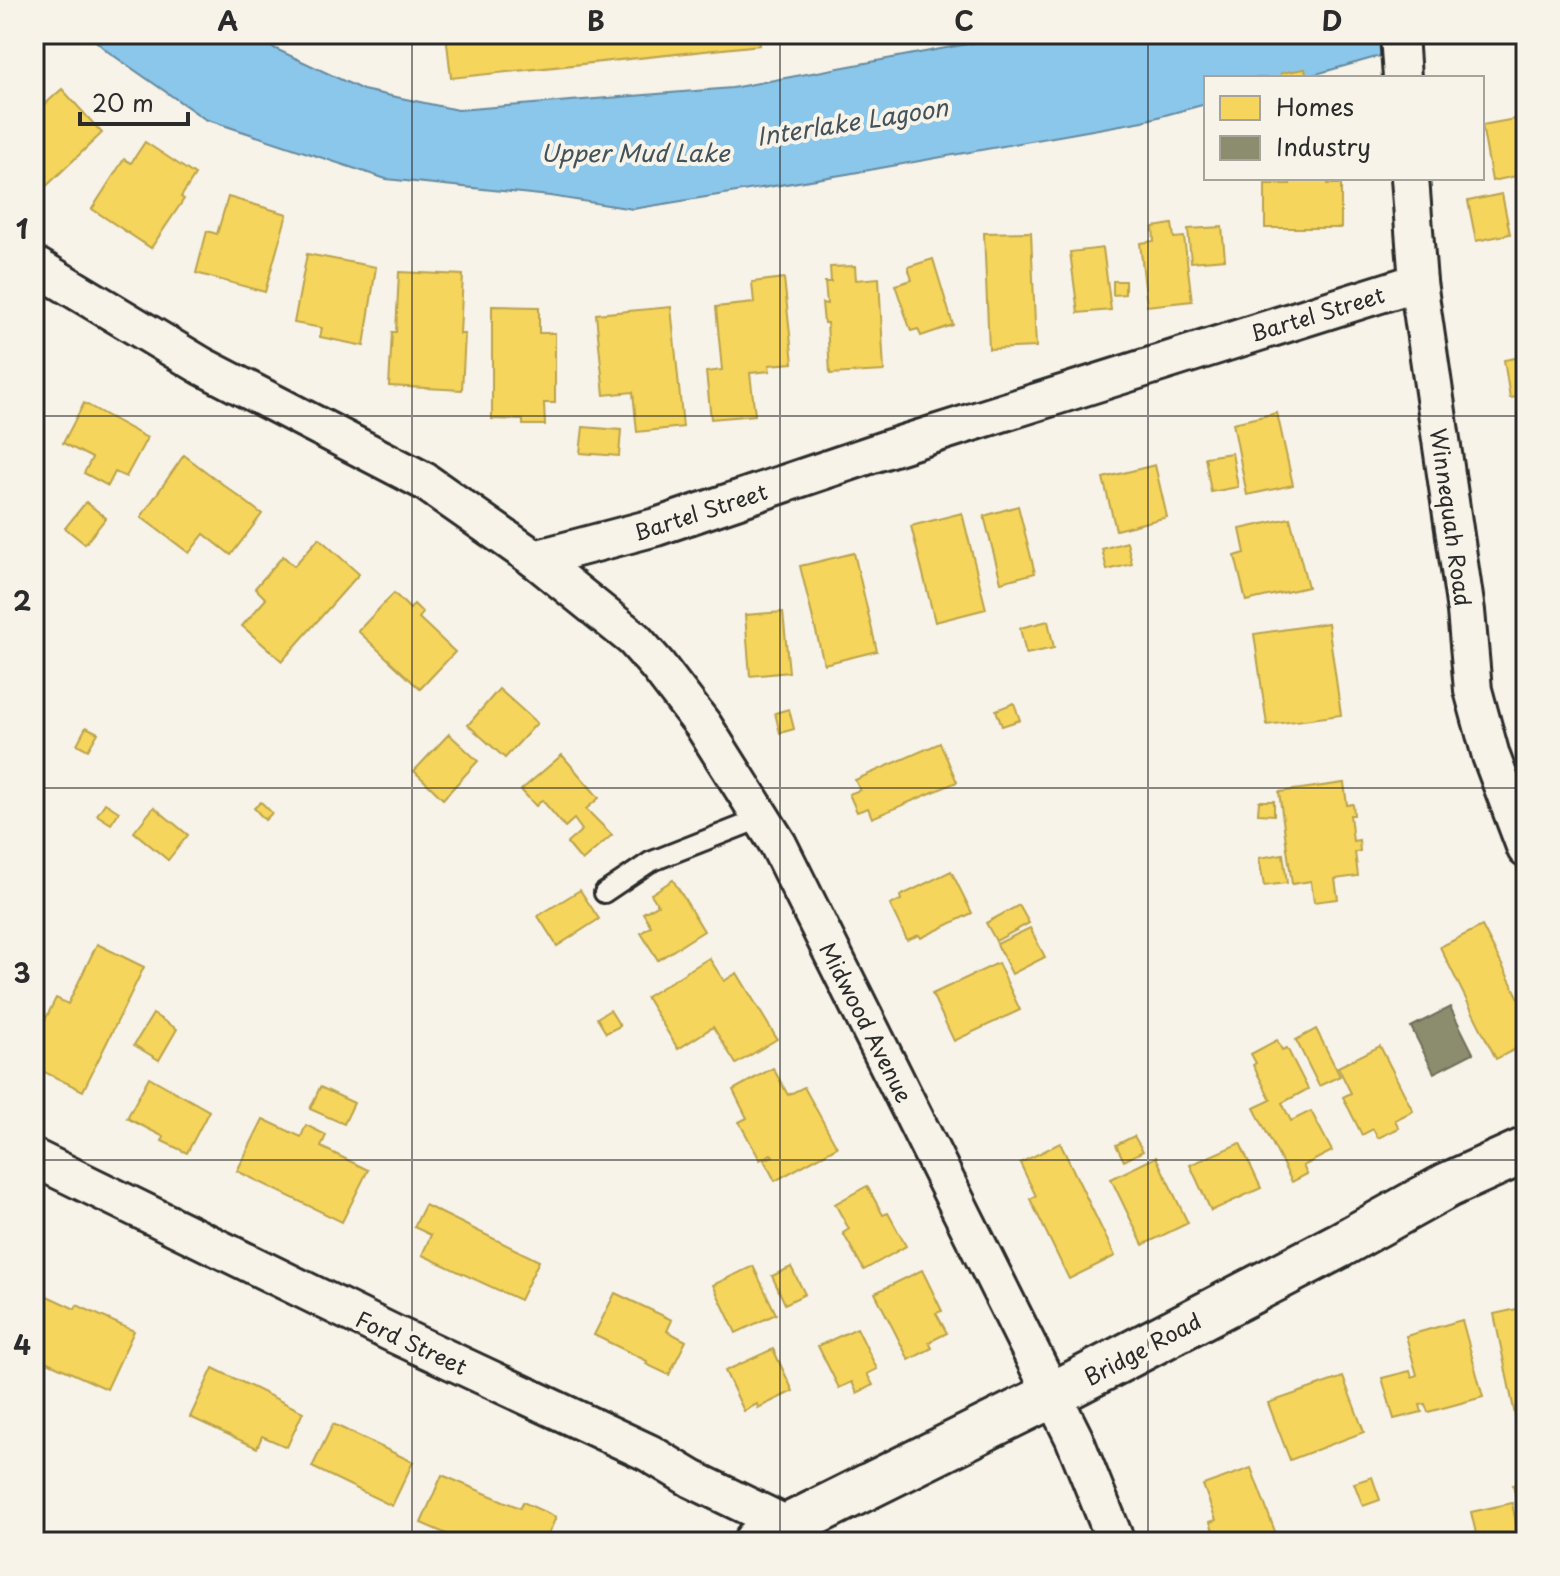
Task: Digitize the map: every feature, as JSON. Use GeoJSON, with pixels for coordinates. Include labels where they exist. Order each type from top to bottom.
{"type":"FeatureCollection","features":[{"type":"Feature","properties":{"kind":"street","name":"Winnequah Road"},"geometry":{"type":"LineString","coordinates":[[1410,180],[1418,282],[1466,611],[1473,690],[1491,756],[1526,849]]}},
{"type":"Feature","properties":{"kind":"street"},"geometry":{"type":"LineString","coordinates":[[34,265],[202,366],[424,481],[535,559]]}},
{"type":"Feature","properties":{"kind":"street","name":"Bartel Street"},"geometry":{"type":"LineString","coordinates":[[535,559],[656,527],[887,449],[1418,282]]}},
{"type":"Feature","properties":{"kind":"street","name":"Midwood Avenue"},"geometry":{"type":"LineString","coordinates":[[535,559],[634,639],[649,656],[703,725],[778,844],[1074,1438],[1116,1542]]}},
{"type":"Feature","properties":{"kind":"street","name":"Bridge Road"},"geometry":{"type":"LineString","coordinates":[[772,1534],[1052,1395],[1340,1245],[1448,1185],[1526,1150]]}},
{"type":"Feature","properties":{"kind":"street","name":"Ford Street"},"geometry":{"type":"LineString","coordinates":[[34,1158],[394,1334],[649,1453],[772,1534]]}},
{"type":"Feature","properties":{"kind":"lane"},"geometry":{"type":"LineString","coordinates":[[604,893],[650,862],[762,818]]}},
{"type":"Feature","properties":{"kind":"water","name":"Upper Mud Lake"},"geometry":{"type":"Polygon","coordinates":[[[88,34],[244,34],[363,90],[458,110],[732,88],[1021,34],[1458,34],[1309,76],[1204,76],[1204,105],[1143,121],[633,209],[550,196],[386,179],[205,119],[107,51],[88,34]]]}},
{"type":"Feature","properties":{"kind":"building: Homes"},"geometry":{"type":"Polygon","coordinates":[[[446,34],[759,34],[760,45],[451,78],[446,34]]]}},
{"type":"Feature","properties":{"kind":"building: Homes"},"geometry":{"type":"Polygon","coordinates":[[[1526,51],[1526,91],[1525,92],[1517,53],[1526,51]]]}},
{"type":"Feature","properties":{"kind":"building: Homes"},"geometry":{"type":"Polygon","coordinates":[[[1305,69],[1307,76],[1282,76],[1281,73],[1305,69]]]}},
{"type":"Feature","properties":{"kind":"building: Homes"},"geometry":{"type":"Polygon","coordinates":[[[62,89],[102,133],[34,198],[34,114],[62,89]]]}},
{"type":"Feature","properties":{"kind":"building: Homes"},"geometry":{"type":"Polygon","coordinates":[[[1526,117],[1526,174],[1492,181],[1484,125],[1526,117]]]}},
{"type":"Feature","properties":{"kind":"building: Homes"},"geometry":{"type":"Polygon","coordinates":[[[145,142],[195,175],[181,197],[184,199],[151,248],[92,209],[124,159],[131,163],[145,142]]]}},
{"type":"Feature","properties":{"kind":"building: Homes"},"geometry":{"type":"Polygon","coordinates":[[[1290,180],[1328,180],[1328,184],[1341,184],[1341,228],[1265,228],[1265,184],[1290,184],[1290,180]]]}},
{"type":"Feature","properties":{"kind":"building: Homes"},"geometry":{"type":"Polygon","coordinates":[[[1502,194],[1510,234],[1476,241],[1468,201],[1502,194]]]}},
{"type":"Feature","properties":{"kind":"building: Homes"},"geometry":{"type":"Polygon","coordinates":[[[228,197],[287,214],[265,292],[196,273],[207,231],[217,234],[228,197]]]}},
{"type":"Feature","properties":{"kind":"building: Homes"},"geometry":{"type":"Polygon","coordinates":[[[1172,224],[1174,238],[1184,237],[1192,301],[1147,306],[1140,243],[1154,241],[1153,227],[1172,224]]]}},
{"type":"Feature","properties":{"kind":"building: Homes"},"geometry":{"type":"Polygon","coordinates":[[[1222,227],[1225,259],[1191,262],[1188,229],[1222,227]]]}},
{"type":"Feature","properties":{"kind":"building: Homes"},"geometry":{"type":"Polygon","coordinates":[[[1031,232],[1036,347],[989,349],[984,233],[1031,232]]]}},
{"type":"Feature","properties":{"kind":"building: Homes"},"geometry":{"type":"Polygon","coordinates":[[[1103,248],[1111,310],[1078,313],[1070,252],[1103,248]]]}},
{"type":"Feature","properties":{"kind":"building: Homes"},"geometry":{"type":"Polygon","coordinates":[[[307,254],[376,267],[364,346],[320,337],[322,328],[294,323],[307,254]]]}},
{"type":"Feature","properties":{"kind":"building: Homes"},"geometry":{"type":"Polygon","coordinates":[[[933,259],[953,325],[921,336],[918,329],[911,331],[895,285],[912,280],[908,267],[933,259]]]}},
{"type":"Feature","properties":{"kind":"building: Homes"},"geometry":{"type":"Polygon","coordinates":[[[855,266],[856,280],[879,278],[884,371],[830,374],[827,323],[824,323],[822,303],[827,304],[825,282],[831,282],[830,267],[855,266]]]}},
{"type":"Feature","properties":{"kind":"building: Homes"},"geometry":{"type":"Polygon","coordinates":[[[399,272],[463,275],[460,334],[465,334],[462,390],[389,386],[399,272]]]}},
{"type":"Feature","properties":{"kind":"building: Homes"},"geometry":{"type":"Polygon","coordinates":[[[784,278],[793,363],[769,365],[770,371],[750,373],[755,415],[711,419],[706,372],[722,370],[716,307],[754,303],[752,282],[784,278]]]}},
{"type":"Feature","properties":{"kind":"building: Homes"},"geometry":{"type":"Polygon","coordinates":[[[1113,281],[1125,281],[1125,294],[1113,295],[1113,281]]]}},
{"type":"Feature","properties":{"kind":"building: Homes"},"geometry":{"type":"Polygon","coordinates":[[[492,306],[539,307],[539,333],[555,333],[555,403],[544,403],[545,425],[523,425],[523,420],[492,419],[492,306]]]}},
{"type":"Feature","properties":{"kind":"building: Homes"},"geometry":{"type":"Polygon","coordinates":[[[671,307],[683,427],[637,432],[633,392],[604,395],[596,314],[671,307]]]}},
{"type":"Feature","properties":{"kind":"building: Homes"},"geometry":{"type":"Polygon","coordinates":[[[1526,356],[1526,396],[1510,398],[1504,360],[1526,356]]]}},
{"type":"Feature","properties":{"kind":"building: Homes"},"geometry":{"type":"Polygon","coordinates":[[[84,403],[147,438],[126,477],[115,472],[108,486],[84,473],[92,458],[63,443],[84,403]]]}},
{"type":"Feature","properties":{"kind":"building: Homes"},"geometry":{"type":"Polygon","coordinates":[[[1277,413],[1293,485],[1247,495],[1233,423],[1277,413]]]}},
{"type":"Feature","properties":{"kind":"building: Homes"},"geometry":{"type":"Polygon","coordinates":[[[583,427],[621,430],[619,456],[580,453],[583,427]]]}},
{"type":"Feature","properties":{"kind":"building: Homes"},"geometry":{"type":"Polygon","coordinates":[[[1232,453],[1238,487],[1211,492],[1205,457],[1232,453]]]}},
{"type":"Feature","properties":{"kind":"building: Homes"},"geometry":{"type":"Polygon","coordinates":[[[184,455],[262,514],[231,555],[204,534],[189,553],[141,517],[184,455]]]}},
{"type":"Feature","properties":{"kind":"building: Homes"},"geometry":{"type":"Polygon","coordinates":[[[1155,465],[1167,517],[1116,530],[1103,478],[1155,465]]]}},
{"type":"Feature","properties":{"kind":"building: Homes"},"geometry":{"type":"Polygon","coordinates":[[[86,502],[106,518],[85,544],[65,528],[86,502]]]}},
{"type":"Feature","properties":{"kind":"building: Homes"},"geometry":{"type":"Polygon","coordinates":[[[1018,506],[1035,573],[1001,582],[984,516],[1018,506]]]}},
{"type":"Feature","properties":{"kind":"building: Homes"},"geometry":{"type":"Polygon","coordinates":[[[962,513],[986,609],[935,622],[911,526],[962,513]]]}},
{"type":"Feature","properties":{"kind":"building: Homes"},"geometry":{"type":"Polygon","coordinates":[[[1290,518],[1308,587],[1246,601],[1235,556],[1245,553],[1240,529],[1290,518]]]}},
{"type":"Feature","properties":{"kind":"building: Homes"},"geometry":{"type":"Polygon","coordinates":[[[319,538],[359,574],[282,661],[242,626],[266,599],[255,588],[283,556],[294,566],[319,538]]]}},
{"type":"Feature","properties":{"kind":"building: Homes"},"geometry":{"type":"Polygon","coordinates":[[[1127,542],[1132,564],[1107,570],[1102,549],[1127,542]]]}},
{"type":"Feature","properties":{"kind":"building: Homes"},"geometry":{"type":"Polygon","coordinates":[[[854,553],[877,651],[824,664],[800,566],[854,553]]]}},
{"type":"Feature","properties":{"kind":"building: Homes"},"geometry":{"type":"Polygon","coordinates":[[[394,593],[410,609],[414,604],[423,613],[419,618],[455,652],[420,689],[358,631],[394,593]]]}},
{"type":"Feature","properties":{"kind":"building: Homes"},"geometry":{"type":"Polygon","coordinates":[[[783,612],[789,672],[750,676],[745,615],[783,612]]]}},
{"type":"Feature","properties":{"kind":"building: Homes"},"geometry":{"type":"Polygon","coordinates":[[[1048,621],[1054,648],[1026,654],[1020,628],[1048,621]]]}},
{"type":"Feature","properties":{"kind":"building: Homes"},"geometry":{"type":"Polygon","coordinates":[[[1328,623],[1341,715],[1267,725],[1254,634],[1328,623]]]}},
{"type":"Feature","properties":{"kind":"building: Homes"},"geometry":{"type":"Polygon","coordinates":[[[499,689],[537,723],[505,758],[468,725],[499,689]]]}},
{"type":"Feature","properties":{"kind":"building: Homes"},"geometry":{"type":"Polygon","coordinates":[[[1014,703],[1020,720],[1002,726],[996,710],[1014,703]]]}},
{"type":"Feature","properties":{"kind":"building: Homes"},"geometry":{"type":"Polygon","coordinates":[[[789,709],[794,729],[780,733],[775,713],[789,709]]]}},
{"type":"Feature","properties":{"kind":"building: Homes"},"geometry":{"type":"Polygon","coordinates":[[[86,727],[98,733],[88,750],[77,744],[86,727]]]}},
{"type":"Feature","properties":{"kind":"building: Homes"},"geometry":{"type":"Polygon","coordinates":[[[449,734],[478,761],[443,799],[414,771],[449,734]]]}},
{"type":"Feature","properties":{"kind":"building: Homes"},"geometry":{"type":"Polygon","coordinates":[[[940,743],[957,782],[872,818],[868,808],[857,812],[849,794],[860,790],[855,780],[940,743]]]}},
{"type":"Feature","properties":{"kind":"building: Homes"},"geometry":{"type":"Polygon","coordinates":[[[562,755],[599,798],[586,809],[612,835],[582,861],[567,843],[582,830],[574,819],[565,827],[542,800],[536,806],[521,790],[562,755]]]}},
{"type":"Feature","properties":{"kind":"building: Homes"},"geometry":{"type":"Polygon","coordinates":[[[1344,783],[1347,805],[1353,804],[1354,815],[1350,815],[1353,841],[1359,840],[1360,851],[1355,852],[1358,876],[1335,879],[1338,899],[1314,902],[1311,881],[1292,884],[1279,792],[1344,783]]]}},
{"type":"Feature","properties":{"kind":"building: Homes"},"geometry":{"type":"Polygon","coordinates":[[[1259,801],[1274,801],[1274,815],[1258,814],[1259,801]]]}},
{"type":"Feature","properties":{"kind":"building: Homes"},"geometry":{"type":"Polygon","coordinates":[[[261,802],[272,813],[265,820],[254,808],[261,802]]]}},
{"type":"Feature","properties":{"kind":"building: Homes"},"geometry":{"type":"Polygon","coordinates":[[[105,803],[119,812],[111,824],[97,815],[105,803]]]}},
{"type":"Feature","properties":{"kind":"building: Homes"},"geometry":{"type":"Polygon","coordinates":[[[154,807],[188,835],[168,860],[134,832],[154,807]]]}},
{"type":"Feature","properties":{"kind":"building: Homes"},"geometry":{"type":"Polygon","coordinates":[[[1283,854],[1287,883],[1264,886],[1259,858],[1283,854]]]}},
{"type":"Feature","properties":{"kind":"building: Homes"},"geometry":{"type":"Polygon","coordinates":[[[951,871],[972,913],[921,938],[919,935],[907,940],[890,905],[901,900],[900,896],[951,871]]]}},
{"type":"Feature","properties":{"kind":"building: Homes"},"geometry":{"type":"Polygon","coordinates":[[[673,880],[704,931],[658,960],[641,933],[651,926],[643,913],[658,905],[651,894],[673,880]]]}},
{"type":"Feature","properties":{"kind":"building: Homes"},"geometry":{"type":"Polygon","coordinates":[[[580,890],[599,919],[557,946],[538,916],[580,890]]]}},
{"type":"Feature","properties":{"kind":"building: Homes"},"geometry":{"type":"Polygon","coordinates":[[[1019,905],[1029,923],[996,941],[986,923],[1019,905]]]}},
{"type":"Feature","properties":{"kind":"building: Homes"},"geometry":{"type":"Polygon","coordinates":[[[1482,926],[1526,1012],[1526,1044],[1496,1059],[1440,947],[1482,926]]]}},
{"type":"Feature","properties":{"kind":"building: Homes"},"geometry":{"type":"Polygon","coordinates":[[[1030,928],[1045,957],[1012,974],[997,944],[1030,928]]]}},
{"type":"Feature","properties":{"kind":"building: Homes"},"geometry":{"type":"Polygon","coordinates":[[[97,944],[144,967],[83,1091],[34,1067],[34,1015],[45,1020],[56,998],[68,1004],[97,944]]]}},
{"type":"Feature","properties":{"kind":"building: Homes"},"geometry":{"type":"Polygon","coordinates":[[[709,958],[724,981],[737,973],[777,1039],[736,1064],[713,1027],[678,1049],[646,997],[709,958]]]}},
{"type":"Feature","properties":{"kind":"building: Homes"},"geometry":{"type":"Polygon","coordinates":[[[998,963],[1020,1010],[954,1041],[932,994],[998,963]]]}},
{"type":"Feature","properties":{"kind":"building: Homes"},"geometry":{"type":"Polygon","coordinates":[[[610,1010],[620,1026],[606,1033],[597,1018],[610,1010]]]}},
{"type":"Feature","properties":{"kind":"building: Homes"},"geometry":{"type":"Polygon","coordinates":[[[153,1014],[177,1029],[159,1060],[134,1045],[153,1014]]]}},
{"type":"Feature","properties":{"kind":"building: Homes"},"geometry":{"type":"Polygon","coordinates":[[[1316,1029],[1340,1076],[1319,1086],[1296,1040],[1316,1029]]]}},
{"type":"Feature","properties":{"kind":"building: Homes"},"geometry":{"type":"Polygon","coordinates":[[[1277,1040],[1282,1050],[1287,1048],[1308,1089],[1282,1103],[1291,1121],[1311,1111],[1332,1151],[1303,1166],[1307,1174],[1292,1182],[1254,1108],[1271,1100],[1253,1065],[1256,1063],[1251,1054],[1277,1040]]]}},
{"type":"Feature","properties":{"kind":"building: Homes"},"geometry":{"type":"Polygon","coordinates":[[[1380,1046],[1413,1111],[1395,1120],[1399,1128],[1378,1138],[1373,1129],[1362,1135],[1343,1097],[1351,1093],[1338,1067],[1380,1046]]]}},
{"type":"Feature","properties":{"kind":"building: Homes"},"geometry":{"type":"Polygon","coordinates":[[[773,1068],[788,1095],[804,1087],[837,1147],[775,1181],[764,1160],[773,1156],[771,1154],[760,1160],[739,1122],[747,1118],[733,1090],[773,1068]]]}},
{"type":"Feature","properties":{"kind":"building: Homes"},"geometry":{"type":"Polygon","coordinates":[[[149,1077],[209,1111],[187,1153],[127,1118],[149,1077]]]}},
{"type":"Feature","properties":{"kind":"building: Homes"},"geometry":{"type":"Polygon","coordinates":[[[320,1087],[354,1103],[344,1124],[310,1109],[320,1087]]]}},
{"type":"Feature","properties":{"kind":"building: Homes"},"geometry":{"type":"Polygon","coordinates":[[[263,1119],[301,1137],[306,1125],[326,1135],[321,1147],[368,1170],[342,1222],[237,1171],[263,1119]]]}},
{"type":"Feature","properties":{"kind":"building: Homes"},"geometry":{"type":"Polygon","coordinates":[[[1134,1136],[1143,1151],[1124,1161],[1116,1145],[1134,1136]]]}},
{"type":"Feature","properties":{"kind":"building: Homes"},"geometry":{"type":"Polygon","coordinates":[[[1060,1143],[1115,1256],[1069,1279],[1030,1199],[1036,1196],[1020,1163],[1060,1143]]]}},
{"type":"Feature","properties":{"kind":"building: Homes"},"geometry":{"type":"Polygon","coordinates":[[[1240,1143],[1261,1188],[1211,1211],[1190,1165],[1240,1143]]]}},
{"type":"Feature","properties":{"kind":"building: Homes"},"geometry":{"type":"Polygon","coordinates":[[[1156,1157],[1188,1223],[1143,1245],[1111,1179],[1156,1157]]]}},
{"type":"Feature","properties":{"kind":"building: Homes"},"geometry":{"type":"Polygon","coordinates":[[[867,1186],[883,1215],[888,1213],[906,1246],[864,1270],[843,1233],[849,1229],[835,1204],[867,1186]]]}},
{"type":"Feature","properties":{"kind":"building: Homes"},"geometry":{"type":"Polygon","coordinates":[[[425,1205],[539,1261],[520,1300],[422,1255],[431,1235],[414,1227],[425,1205]]]}},
{"type":"Feature","properties":{"kind":"building: Homes"},"geometry":{"type":"Polygon","coordinates":[[[753,1266],[776,1314],[736,1333],[713,1285],[753,1266]]]}},
{"type":"Feature","properties":{"kind":"building: Homes"},"geometry":{"type":"Polygon","coordinates":[[[791,1267],[805,1294],[785,1304],[772,1276],[791,1267]]]}},
{"type":"Feature","properties":{"kind":"building: Homes"},"geometry":{"type":"Polygon","coordinates":[[[922,1270],[942,1311],[936,1313],[947,1333],[929,1342],[932,1348],[909,1360],[875,1293],[922,1270]]]}},
{"type":"Feature","properties":{"kind":"building: Homes"},"geometry":{"type":"Polygon","coordinates":[[[615,1293],[672,1320],[667,1331],[686,1341],[669,1375],[594,1335],[615,1293]]]}},
{"type":"Feature","properties":{"kind":"building: Homes"},"geometry":{"type":"Polygon","coordinates":[[[45,1295],[75,1309],[77,1305],[134,1331],[107,1389],[34,1356],[34,1319],[45,1295]]]}},
{"type":"Feature","properties":{"kind":"building: Homes"},"geometry":{"type":"Polygon","coordinates":[[[1526,1307],[1526,1413],[1515,1415],[1494,1314],[1526,1307]]]}},
{"type":"Feature","properties":{"kind":"building: Homes"},"geometry":{"type":"Polygon","coordinates":[[[1462,1320],[1483,1397],[1428,1412],[1425,1404],[1420,1405],[1422,1412],[1394,1419],[1382,1378],[1410,1371],[1412,1377],[1417,1375],[1406,1336],[1462,1320]]]}},
{"type":"Feature","properties":{"kind":"building: Homes"},"geometry":{"type":"Polygon","coordinates":[[[857,1328],[877,1369],[867,1374],[873,1385],[857,1393],[852,1382],[839,1388],[818,1346],[857,1328]]]}},
{"type":"Feature","properties":{"kind":"building: Homes"},"geometry":{"type":"Polygon","coordinates":[[[773,1349],[793,1391],[758,1408],[757,1404],[744,1411],[725,1371],[773,1349]]]}},
{"type":"Feature","properties":{"kind":"building: Homes"},"geometry":{"type":"Polygon","coordinates":[[[213,1368],[303,1412],[287,1447],[262,1436],[257,1448],[190,1417],[213,1368]]]}},
{"type":"Feature","properties":{"kind":"building: Homes"},"geometry":{"type":"Polygon","coordinates":[[[1343,1377],[1364,1432],[1290,1460],[1268,1403],[1343,1377]]]}},
{"type":"Feature","properties":{"kind":"building: Homes"},"geometry":{"type":"Polygon","coordinates":[[[333,1424],[413,1462],[392,1506],[312,1467],[333,1424]]]}},
{"type":"Feature","properties":{"kind":"building: Homes"},"geometry":{"type":"Polygon","coordinates":[[[1251,1468],[1279,1542],[1217,1542],[1210,1522],[1216,1520],[1203,1485],[1251,1468]]]}},
{"type":"Feature","properties":{"kind":"building: Homes"},"geometry":{"type":"Polygon","coordinates":[[[442,1475],[520,1508],[523,1502],[556,1517],[545,1542],[465,1542],[421,1523],[442,1475]]]}},
{"type":"Feature","properties":{"kind":"building: Homes"},"geometry":{"type":"Polygon","coordinates":[[[1372,1477],[1380,1500],[1363,1506],[1354,1483],[1372,1477]]]}},
{"type":"Feature","properties":{"kind":"building: Homes"},"geometry":{"type":"Polygon","coordinates":[[[1526,1482],[1526,1534],[1525,1535],[1513,1485],[1526,1482]]]}},
{"type":"Feature","properties":{"kind":"building: Homes"},"geometry":{"type":"Polygon","coordinates":[[[1512,1503],[1520,1542],[1478,1542],[1471,1512],[1512,1503]]]}},
{"type":"Feature","properties":{"kind":"building: Industry"},"geometry":{"type":"Polygon","coordinates":[[[1450,1007],[1473,1053],[1434,1073],[1411,1027],[1450,1007]]]}},
{"type":"Feature","properties":{"kind":"water label","name":"Interlake Lagoon"},"geometry":{"type":"Point","coordinates":[852,121]}}]}
